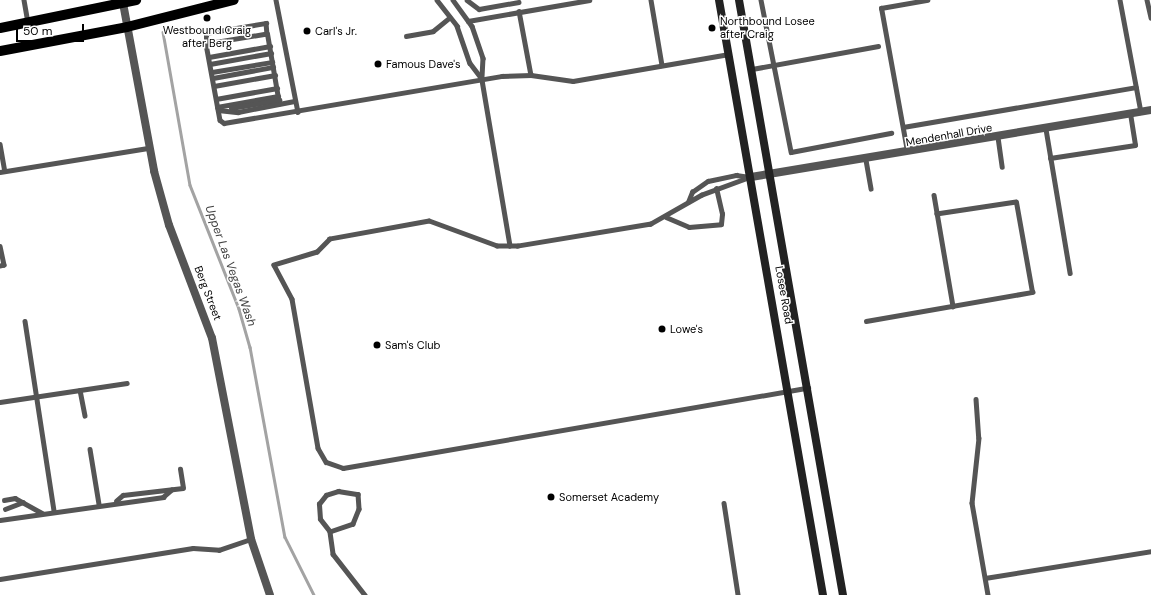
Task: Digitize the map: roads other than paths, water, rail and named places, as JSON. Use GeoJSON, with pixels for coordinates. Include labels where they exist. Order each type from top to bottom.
{"type":"FeatureCollection","features":[{"type":"Feature","properties":{"kind":"main road"},"geometry":{"type":"LineString","coordinates":[[0,28],[136,0]]}},
{"type":"Feature","properties":{"kind":"main road"},"geometry":{"type":"LineString","coordinates":[[0,51],[127,27],[234,0]]}},
{"type":"Feature","properties":{"kind":"main road","name":"Losee Road"},"geometry":{"type":"LineString","coordinates":[[719,0],[789,392],[823,595]]}},
{"type":"Feature","properties":{"kind":"main road","name":"Losee Road"},"geometry":{"type":"LineString","coordinates":[[739,0],[772,176],[843,595]]}},
{"type":"Feature","properties":{"kind":"street","name":"Berg Street"},"geometry":{"type":"LineString","coordinates":[[122,2],[149,148],[167,219],[212,338],[251,539],[270,595]]}},
{"type":"Feature","properties":{"kind":"street","name":"Mendenhall Drive"},"geometry":{"type":"LineString","coordinates":[[751,177],[772,176],[1151,110]]}},
{"type":"Feature","properties":{"kind":"lane"},"geometry":{"type":"LineString","coordinates":[[24,0],[28,22]]}},
{"type":"Feature","properties":{"kind":"lane"},"geometry":{"type":"LineString","coordinates":[[276,0],[294,101],[298,112]]}},
{"type":"Feature","properties":{"kind":"lane"},"geometry":{"type":"LineString","coordinates":[[438,0],[449,18],[457,26],[470,62],[482,80]]}},
{"type":"Feature","properties":{"kind":"lane"},"geometry":{"type":"LineString","coordinates":[[453,0],[468,21],[480,43],[482,80],[510,246]]}},
{"type":"Feature","properties":{"kind":"lane"},"geometry":{"type":"LineString","coordinates":[[467,0],[479,9],[518,2]]}},
{"type":"Feature","properties":{"kind":"lane"},"geometry":{"type":"LineString","coordinates":[[468,21],[565,2],[589,0]]}},
{"type":"Feature","properties":{"kind":"lane"},"geometry":{"type":"LineString","coordinates":[[651,0],[662,65]]}},
{"type":"Feature","properties":{"kind":"lane"},"geometry":{"type":"LineString","coordinates":[[761,0],[791,152],[891,133]]}},
{"type":"Feature","properties":{"kind":"lane"},"geometry":{"type":"LineString","coordinates":[[908,153],[881,8],[927,0]]}},
{"type":"Feature","properties":{"kind":"lane"},"geometry":{"type":"LineString","coordinates":[[1120,0],[1141,112]]}},
{"type":"Feature","properties":{"kind":"lane"},"geometry":{"type":"LineString","coordinates":[[1147,0],[1151,18]]}},
{"type":"Feature","properties":{"kind":"lane"},"geometry":{"type":"LineString","coordinates":[[519,11],[531,75]]}},
{"type":"Feature","properties":{"kind":"lane"},"geometry":{"type":"LineString","coordinates":[[406,36],[433,31],[449,18]]}},
{"type":"Feature","properties":{"kind":"lane"},"geometry":{"type":"LineString","coordinates":[[279,100],[266,23],[206,33],[206,44],[220,120],[224,123],[298,112],[482,80],[531,75],[573,80],[729,54]]}},
{"type":"Feature","properties":{"kind":"lane"},"geometry":{"type":"LineString","coordinates":[[206,44],[267,34]]}},
{"type":"Feature","properties":{"kind":"lane"},"geometry":{"type":"LineString","coordinates":[[209,57],[270,46]]}},
{"type":"Feature","properties":{"kind":"lane"},"geometry":{"type":"LineString","coordinates":[[752,69],[878,46]]}},
{"type":"Feature","properties":{"kind":"lane"},"geometry":{"type":"LineString","coordinates":[[210,64],[271,53]]}},
{"type":"Feature","properties":{"kind":"lane"},"geometry":{"type":"LineString","coordinates":[[212,75],[272,62]]}},
{"type":"Feature","properties":{"kind":"lane"},"geometry":{"type":"LineString","coordinates":[[212,75],[273,67]]}},
{"type":"Feature","properties":{"kind":"lane"},"geometry":{"type":"LineString","coordinates":[[214,86],[275,75]]}},
{"type":"Feature","properties":{"kind":"lane"},"geometry":{"type":"LineString","coordinates":[[903,127],[1136,87]]}},
{"type":"Feature","properties":{"kind":"lane"},"geometry":{"type":"LineString","coordinates":[[216,99],[277,88]]}},
{"type":"Feature","properties":{"kind":"lane"},"geometry":{"type":"LineString","coordinates":[[218,108],[279,100],[294,101]]}},
{"type":"Feature","properties":{"kind":"lane"},"geometry":{"type":"LineString","coordinates":[[218,108],[238,112],[279,100]]}},
{"type":"Feature","properties":{"kind":"lane"},"geometry":{"type":"LineString","coordinates":[[1050,158],[1135,145],[1130,114]]}},
{"type":"Feature","properties":{"kind":"lane"},"geometry":{"type":"LineString","coordinates":[[1046,129],[1070,273]]}},
{"type":"Feature","properties":{"kind":"lane"},"geometry":{"type":"LineString","coordinates":[[998,137],[1002,167]]}},
{"type":"Feature","properties":{"kind":"lane"},"geometry":{"type":"LineString","coordinates":[[0,144],[2,172],[149,148]]}},
{"type":"Feature","properties":{"kind":"lane"},"geometry":{"type":"LineString","coordinates":[[866,160],[871,189]]}},
{"type":"Feature","properties":{"kind":"lane"},"geometry":{"type":"LineString","coordinates":[[688,202],[692,192],[708,181],[736,175],[751,177]]}},
{"type":"Feature","properties":{"kind":"lane"},"geometry":{"type":"LineString","coordinates":[[751,177],[737,185],[716,189],[688,202],[666,217],[652,224],[510,246],[482,243],[429,221],[330,239],[317,252],[274,265],[292,299],[316,442],[326,462],[343,468],[809,388]]}},
{"type":"Feature","properties":{"kind":"lane"},"geometry":{"type":"LineString","coordinates":[[666,217],[689,227],[721,224],[722,214],[716,189]]}},
{"type":"Feature","properties":{"kind":"lane"},"geometry":{"type":"LineString","coordinates":[[934,195],[953,306]]}},
{"type":"Feature","properties":{"kind":"lane"},"geometry":{"type":"LineString","coordinates":[[866,320],[1032,292],[1016,202],[937,214]]}},
{"type":"Feature","properties":{"kind":"lane"},"geometry":{"type":"LineString","coordinates":[[0,246],[4,265],[0,266]]}},
{"type":"Feature","properties":{"kind":"lane"},"geometry":{"type":"LineString","coordinates":[[25,321],[54,511]]}},
{"type":"Feature","properties":{"kind":"lane"},"geometry":{"type":"LineString","coordinates":[[0,402],[127,383]]}},
{"type":"Feature","properties":{"kind":"lane"},"geometry":{"type":"LineString","coordinates":[[80,390],[85,416]]}},
{"type":"Feature","properties":{"kind":"lane"},"geometry":{"type":"LineString","coordinates":[[976,399],[979,438],[972,503],[988,595]]}},
{"type":"Feature","properties":{"kind":"lane"},"geometry":{"type":"LineString","coordinates":[[90,449],[99,504]]}},
{"type":"Feature","properties":{"kind":"lane"},"geometry":{"type":"LineString","coordinates":[[116,501],[123,495],[183,488],[180,469]]}},
{"type":"Feature","properties":{"kind":"lane"},"geometry":{"type":"LineString","coordinates":[[0,520],[116,501],[125,504],[163,498],[172,490]]}},
{"type":"Feature","properties":{"kind":"lane"},"geometry":{"type":"LineString","coordinates":[[330,532],[353,524],[359,509],[358,494],[338,491],[322,498],[320,519],[330,532],[334,554],[364,595]]}},
{"type":"Feature","properties":{"kind":"lane"},"geometry":{"type":"LineString","coordinates":[[4,500],[15,498],[42,513]]}},
{"type":"Feature","properties":{"kind":"lane"},"geometry":{"type":"LineString","coordinates":[[5,509],[23,502]]}},
{"type":"Feature","properties":{"kind":"lane"},"geometry":{"type":"LineString","coordinates":[[724,503],[738,595]]}},
{"type":"Feature","properties":{"kind":"lane"},"geometry":{"type":"LineString","coordinates":[[0,579],[193,548],[219,550],[251,539]]}},
{"type":"Feature","properties":{"kind":"lane"},"geometry":{"type":"LineString","coordinates":[[985,578],[1151,551]]}},
{"type":"Feature","properties":{"kind":"waterway","name":"Upper Las Vegas Wash"},"geometry":{"type":"LineString","coordinates":[[163,32],[190,185],[239,309],[250,347],[285,537],[314,595]]}},
{"type":"Feature","properties":{"kind":"place","name":"Westbound Craig after Berg"},"geometry":{"type":"Point","coordinates":[207,18]}},
{"type":"Feature","properties":{"kind":"place","name":"Northbound Losee after Craig"},"geometry":{"type":"Point","coordinates":[712,28]}},
{"type":"Feature","properties":{"kind":"place","name":"Carl's Jr."},"geometry":{"type":"Point","coordinates":[307,31]}},
{"type":"Feature","properties":{"kind":"place","name":"Famous Dave's"},"geometry":{"type":"Point","coordinates":[378,64]}},
{"type":"Feature","properties":{"kind":"place","name":"Lowe's"},"geometry":{"type":"Point","coordinates":[662,329]}},
{"type":"Feature","properties":{"kind":"place","name":"Sam's Club"},"geometry":{"type":"Point","coordinates":[377,345]}},
{"type":"Feature","properties":{"kind":"place","name":"Somerset Academy"},"geometry":{"type":"Point","coordinates":[551,497]}}]}
